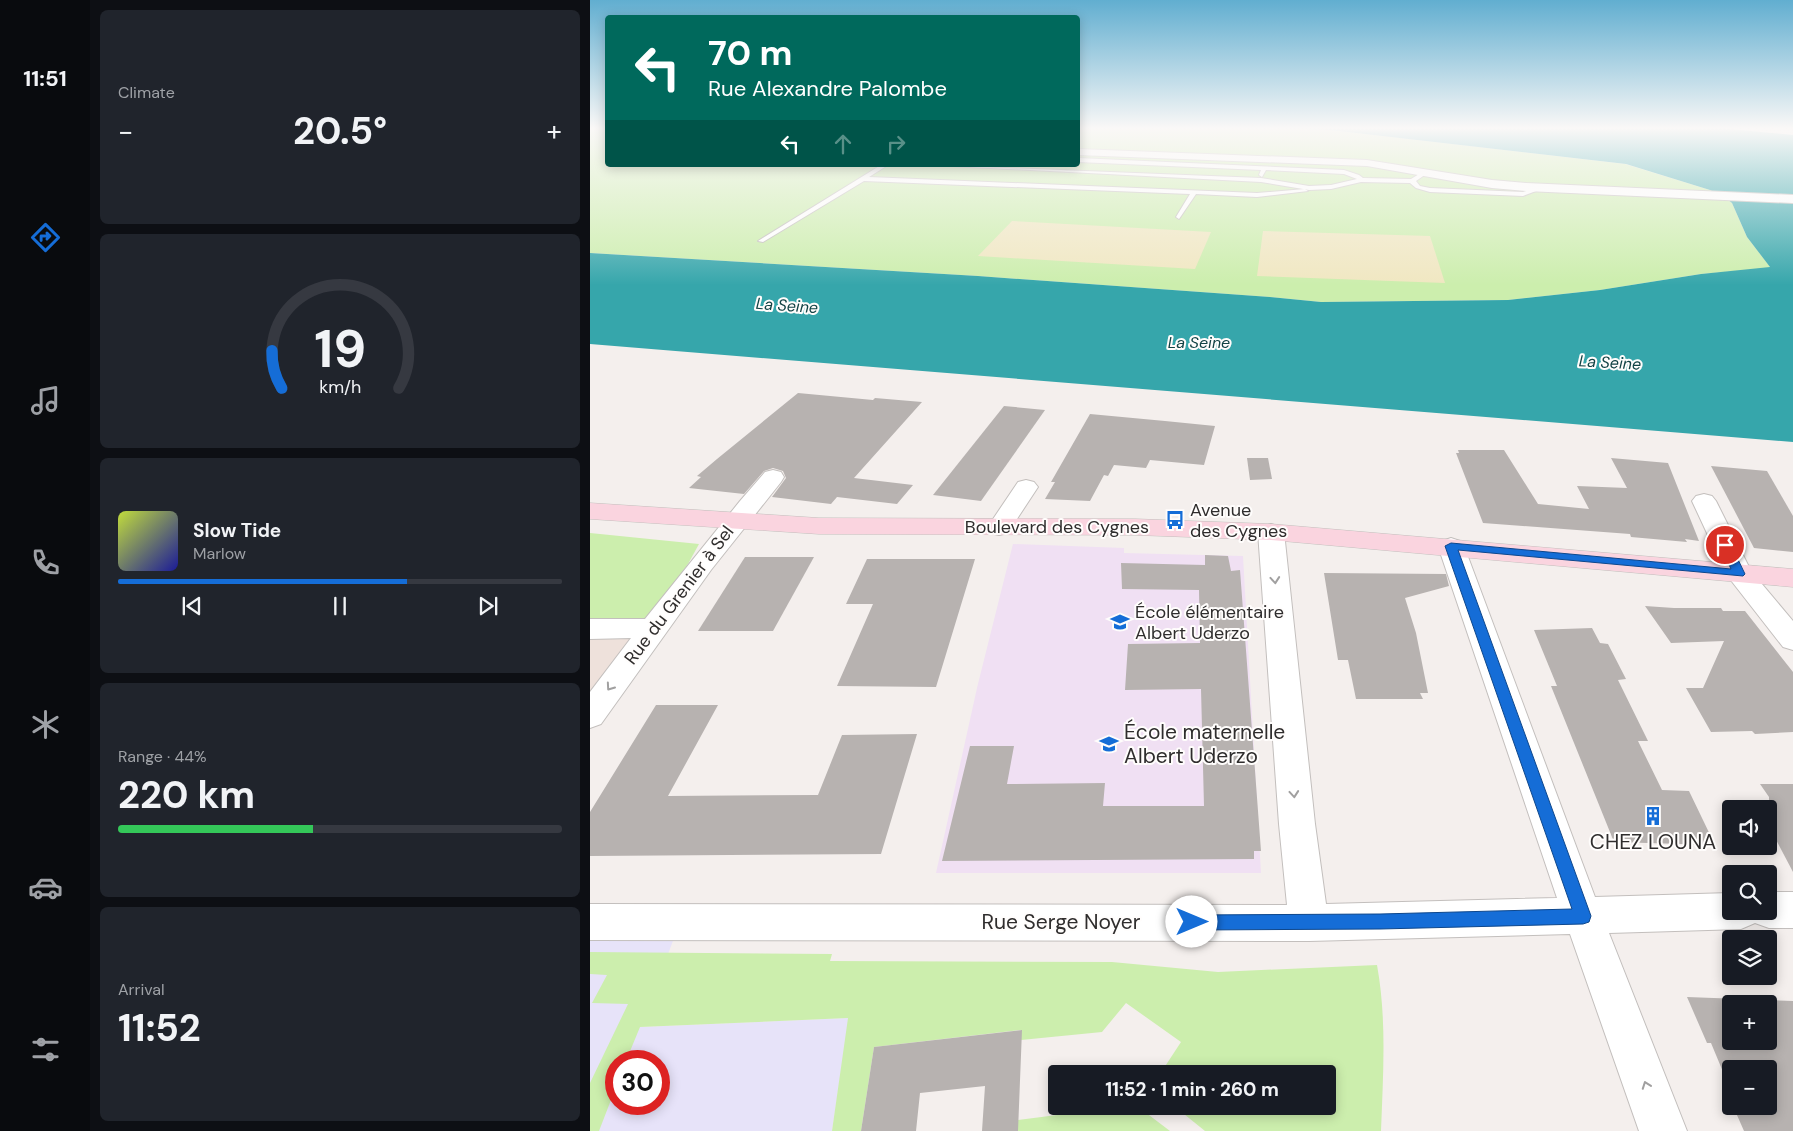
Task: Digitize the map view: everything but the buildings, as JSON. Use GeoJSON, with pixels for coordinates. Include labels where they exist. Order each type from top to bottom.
{"type":"FeatureCollection","features":[{"type":"Feature","properties":{"kind":"main road","name":"Boulevard des Cygnes"},"geometry":{"type":"LineString","coordinates":[[590,511],[734,522],[819,526],[1135,527],[1271,532],[1451,546],[1793,578]]}},
{"type":"Feature","properties":{"kind":"street"},"geometry":{"type":"LineString","coordinates":[[1466,180],[1541,188],[1793,199]]}},
{"type":"Feature","properties":{"kind":"street","name":"Rue du Grenier à Sel"},"geometry":{"type":"LineString","coordinates":[[590,716],[652,628],[734,522],[773,477]]}},
{"type":"Feature","properties":{"kind":"street"},"geometry":{"type":"LineString","coordinates":[[999,528],[1026,487]]}},
{"type":"Feature","properties":{"kind":"street"},"geometry":{"type":"LineString","coordinates":[[1704,501],[1739,574],[1793,640]]}},
{"type":"Feature","properties":{"kind":"street"},"geometry":{"type":"LineString","coordinates":[[1271,532],[1297,824],[1309,922]]}},
{"type":"Feature","properties":{"kind":"street"},"geometry":{"type":"LineString","coordinates":[[1451,546],[1583,916],[1663,1131]]}},
{"type":"Feature","properties":{"kind":"street"},"geometry":{"type":"LineString","coordinates":[[590,629],[652,628]]}},
{"type":"Feature","properties":{"kind":"street"},"geometry":{"type":"LineString","coordinates":[[1777,910],[1793,910]]}},
{"type":"Feature","properties":{"kind":"street","name":"Rue Serge Noyer"},"geometry":{"type":"LineString","coordinates":[[590,922],[1309,922],[1722,912]]}},
{"type":"Feature","properties":{"kind":"lane"},"geometry":{"type":"LineString","coordinates":[[761,241],[863,180]]}},
{"type":"Feature","properties":{"kind":"lane"},"geometry":{"type":"LineString","coordinates":[[883,180],[1284,195],[1360,180],[1412,181],[1423,189],[1445,192],[1523,194],[1541,188]]}},
{"type":"Feature","properties":{"kind":"lane"},"geometry":{"type":"LineString","coordinates":[[1138,190],[1145,180]]}},
{"type":"Feature","properties":{"kind":"lane"},"geometry":{"type":"LineString","coordinates":[[1256,180],[1286,185],[1324,187]]}},
{"type":"Feature","properties":{"kind":"lane"},"geometry":{"type":"LineString","coordinates":[[1179,217],[1194,193]]}},
{"type":"Feature","properties":{"kind":"shaded area","name":"École maternelle Albert Uderzo"},"geometry":{"type":"Polygon","coordinates":[[[1013,544],[1124,548],[1124,553],[1243,556],[1261,873],[936,873],[977,688],[1013,544]]]}},
{"type":"Feature","properties":{"kind":"shaded area"},"geometry":{"type":"Polygon","coordinates":[[[637,629],[590,697],[590,630],[637,629]]]}},
{"type":"Feature","properties":{"kind":"shaded area"},"geometry":{"type":"Polygon","coordinates":[[[674,938],[641,1027],[849,1018],[832,1131],[590,1131],[590,940],[674,938]]]}},
{"type":"Feature","properties":{"kind":"green space"},"geometry":{"type":"Polygon","coordinates":[[[590,180],[1677,180],[1710,190],[1732,203],[1747,237],[1771,268],[1701,274],[1600,290],[1508,300],[1321,302],[978,276],[590,253],[590,180]]]}},
{"type":"Feature","properties":{"kind":"green space"},"geometry":{"type":"Polygon","coordinates":[[[590,533],[699,544],[688,564],[643,626],[590,625],[590,533]]]}},
{"type":"Feature","properties":{"kind":"green space"},"geometry":{"type":"Polygon","coordinates":[[[590,952],[832,954],[830,961],[1112,962],[1218,972],[1377,965],[1383,1027],[1381,1131],[1205,1131],[1185,1115],[1336,1115],[1336,1065],[1166,1065],[1181,1042],[1126,1003],[1102,1032],[1021,1040],[1021,1030],[874,1047],[861,1131],[832,1131],[848,1018],[640,1027],[631,1050],[606,1050],[628,1004],[592,1003],[607,975],[590,974],[590,952]]]}},
{"type":"Feature","properties":{"kind":"green space"},"geometry":{"type":"Polygon","coordinates":[[[605,1052],[605,1115],[599,1131],[590,1131],[590,1083],[605,1052]]]}},
{"type":"Feature","properties":{"kind":"green space"},"geometry":{"type":"Polygon","coordinates":[[[1057,1115],[1149,1115],[1170,1131],[1018,1131],[1018,1120],[1057,1115]]]}},
{"type":"Feature","properties":{"kind":"sand"},"geometry":{"type":"Polygon","coordinates":[[[1012,221],[1211,232],[1195,269],[978,256],[1012,221]]]}},
{"type":"Feature","properties":{"kind":"sand"},"geometry":{"type":"Polygon","coordinates":[[[1263,231],[1430,236],[1445,283],[1257,276],[1263,231]]]}},
{"type":"Feature","properties":{"kind":"water","name":"La Seine"},"geometry":{"type":"Polygon","coordinates":[[[1677,180],[1793,180],[1793,442],[590,344],[590,253],[978,276],[1321,302],[1508,300],[1600,290],[1701,274],[1770,267],[1747,237],[1732,203],[1710,190],[1677,180]]]}},
{"type":"Feature","properties":{"kind":"place","name":"Avenue des Cygnes"},"geometry":{"type":"Point","coordinates":[1175,520]}},
{"type":"Feature","properties":{"kind":"place","name":"École élémentaire Albert Uderzo"},"geometry":{"type":"Point","coordinates":[1120,622]}},
{"type":"Feature","properties":{"kind":"place","name":"École maternelle Albert Uderzo"},"geometry":{"type":"Point","coordinates":[1109,744]}},
{"type":"Feature","properties":{"kind":"place","name":"CHEZ LOUNA"},"geometry":{"type":"Point","coordinates":[1653,816]}},
{"type":"Feature","properties":{"kind":"route"},"geometry":{"type":"LineString","coordinates":[[1192,922],[1380,922],[1583,916],[1451,546],[1739,574],[1725,545]]}}]}
